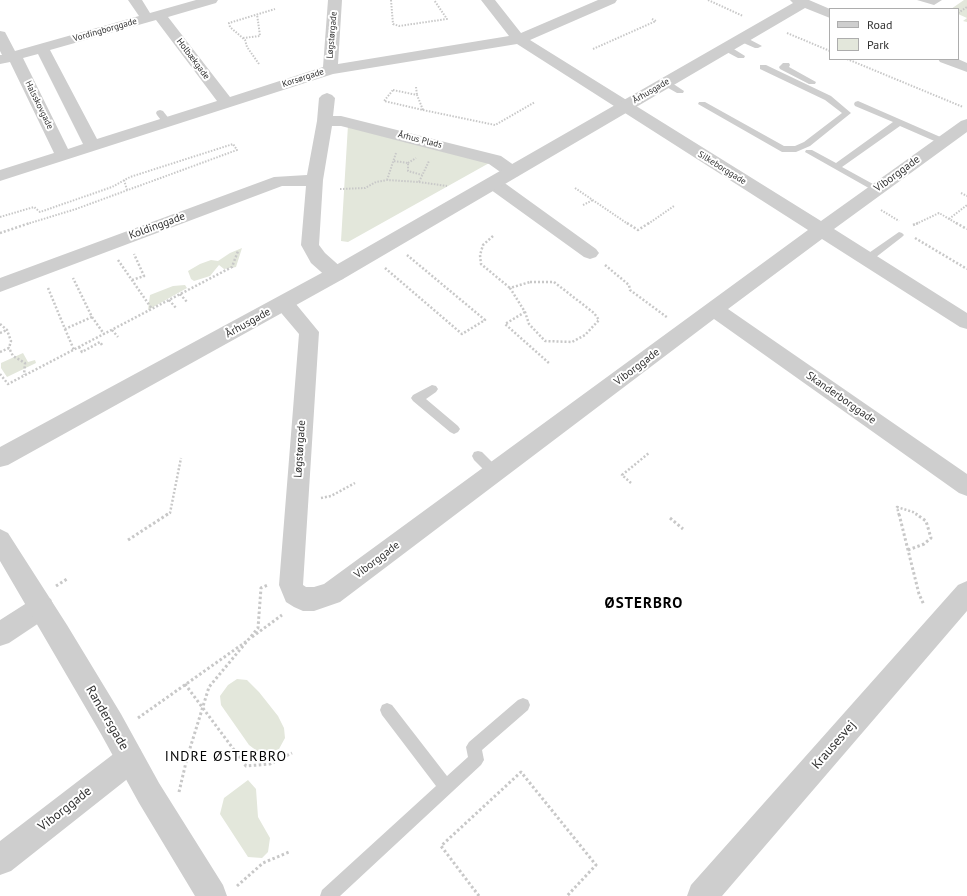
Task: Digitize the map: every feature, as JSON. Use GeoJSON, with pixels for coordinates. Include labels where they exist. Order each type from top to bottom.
{"type":"FeatureCollection","features":[{"type":"Feature","properties":{"kind":"street","name":"Holbækgade"},"geometry":{"type":"LineString","coordinates":[[135,0],[153,16],[226,103]]}},
{"type":"Feature","properties":{"kind":"street","name":"Vordingborggade"},"geometry":{"type":"LineString","coordinates":[[8,57],[211,0]]}},
{"type":"Feature","properties":{"kind":"street","name":"Løgstørgade"},"geometry":{"type":"LineString","coordinates":[[330,70],[335,0]]}},
{"type":"Feature","properties":{"kind":"street","name":"Silkeborggade"},"geometry":{"type":"LineString","coordinates":[[488,0],[519,39],[967,322]]}},
{"type":"Feature","properties":{"kind":"street","name":"Korsørgade"},"geometry":{"type":"LineString","coordinates":[[0,176],[92,146],[163,118],[226,103],[330,70],[519,39],[610,0]]}},
{"type":"Feature","properties":{"kind":"street"},"geometry":{"type":"LineString","coordinates":[[803,1],[829,14]]}},
{"type":"Feature","properties":{"kind":"street","name":"Århusgade"},"geometry":{"type":"LineString","coordinates":[[0,458],[336,274],[625,107],[673,87],[742,47],[803,1]]}},
{"type":"Feature","properties":{"kind":"street","name":"Halsskovgade"},"geometry":{"type":"LineString","coordinates":[[0,35],[8,57],[63,155]]}},
{"type":"Feature","properties":{"kind":"street"},"geometry":{"type":"LineString","coordinates":[[42,48],[92,146]]}},
{"type":"Feature","properties":{"kind":"street"},"geometry":{"type":"LineString","coordinates":[[947,60],[967,68]]}},
{"type":"Feature","properties":{"kind":"street"},"geometry":{"type":"LineString","coordinates":[[327,98],[316,180],[310,245],[318,258],[336,274]]}},
{"type":"Feature","properties":{"kind":"street","name":"Århus Plads"},"geometry":{"type":"LineString","coordinates":[[325,121],[341,121],[438,144],[495,160],[512,172]]}},
{"type":"Feature","properties":{"kind":"street","name":"Viborggade"},"geometry":{"type":"LineString","coordinates":[[303,599],[314,599],[331,594],[821,230],[967,124]]}},
{"type":"Feature","properties":{"kind":"street","name":"Koldinggade"},"geometry":{"type":"LineString","coordinates":[[0,285],[280,181],[316,180]]}},
{"type":"Feature","properties":{"kind":"street"},"geometry":{"type":"LineString","coordinates":[[493,183],[590,253]]}},
{"type":"Feature","properties":{"kind":"street","name":"Løgstørgade"},"geometry":{"type":"LineString","coordinates":[[284,303],[309,332],[291,573],[291,585],[295,594],[303,599]]}},
{"type":"Feature","properties":{"kind":"street","name":"Skanderborggade"},"geometry":{"type":"LineString","coordinates":[[715,310],[967,486]]}},
{"type":"Feature","properties":{"kind":"street","name":"Randersgade"},"geometry":{"type":"LineString","coordinates":[[0,540],[42,607],[171,829],[222,894]]}},
{"type":"Feature","properties":{"kind":"street","name":"Krausesvej"},"geometry":{"type":"LineString","coordinates":[[702,896],[967,593]]}},
{"type":"Feature","properties":{"kind":"street"},"geometry":{"type":"LineString","coordinates":[[0,634],[42,607]]}},
{"type":"Feature","properties":{"kind":"street","name":"Viborggade"},"geometry":{"type":"LineString","coordinates":[[0,860],[130,759]]}},
{"type":"Feature","properties":{"kind":"lane"},"geometry":{"type":"LineString","coordinates":[[921,0],[934,3],[938,0]]}},
{"type":"Feature","properties":{"kind":"lane"},"geometry":{"type":"LineString","coordinates":[[786,65],[783,67],[826,89]]}},
{"type":"Feature","properties":{"kind":"lane"},"geometry":{"type":"LineString","coordinates":[[702,104],[782,149],[796,149],[806,144],[847,113],[828,98],[763,67]]}},
{"type":"Feature","properties":{"kind":"lane"},"geometry":{"type":"LineString","coordinates":[[858,104],[942,141]]}},
{"type":"Feature","properties":{"kind":"lane"},"geometry":{"type":"LineString","coordinates":[[836,167],[898,122]]}},
{"type":"Feature","properties":{"kind":"lane"},"geometry":{"type":"LineString","coordinates":[[809,152],[836,167],[870,194]]}},
{"type":"Feature","properties":{"kind":"lane"},"geometry":{"type":"LineString","coordinates":[[867,259],[902,234]]}},
{"type":"Feature","properties":{"kind":"lane"},"geometry":{"type":"LineString","coordinates":[[432,389],[417,398],[454,429]]}},
{"type":"Feature","properties":{"kind":"lane"},"geometry":{"type":"LineString","coordinates":[[478,456],[495,473]]}},
{"type":"Feature","properties":{"kind":"lane"},"geometry":{"type":"LineString","coordinates":[[328,896],[476,760],[474,747],[523,705]]}},
{"type":"Feature","properties":{"kind":"lane"},"geometry":{"type":"LineString","coordinates":[[387,710],[446,787]]}},
{"type":"Feature","properties":{"kind":"path"},"geometry":{"type":"LineString","coordinates":[[391,0],[393,24],[399,26],[448,19],[434,0]]}},
{"type":"Feature","properties":{"kind":"path"},"geometry":{"type":"LineString","coordinates":[[259,64],[247,47],[246,40],[230,27],[229,23],[274,9]]}},
{"type":"Feature","properties":{"kind":"path"},"geometry":{"type":"LineString","coordinates":[[243,38],[260,36],[257,14]]}},
{"type":"Feature","properties":{"kind":"path"},"geometry":{"type":"LineString","coordinates":[[593,49],[656,21],[652,19]]}},
{"type":"Feature","properties":{"kind":"path"},"geometry":{"type":"LineString","coordinates":[[399,26],[402,30]]}},
{"type":"Feature","properties":{"kind":"path"},"geometry":{"type":"LineString","coordinates":[[849,60],[967,109]]}},
{"type":"Feature","properties":{"kind":"path"},"geometry":{"type":"LineString","coordinates":[[416,87],[417,95],[424,110]]}},
{"type":"Feature","properties":{"kind":"path"},"geometry":{"type":"LineString","coordinates":[[417,95],[393,90],[384,101],[495,125],[535,102]]}},
{"type":"Feature","properties":{"kind":"path"},"geometry":{"type":"LineString","coordinates":[[0,217],[34,207],[40,212],[112,186],[124,180],[233,144],[237,150],[76,209],[52,215],[0,233]]}},
{"type":"Feature","properties":{"kind":"path"},"geometry":{"type":"LineString","coordinates":[[340,190],[365,188],[376,182],[387,180],[419,182],[438,144]]}},
{"type":"Feature","properties":{"kind":"path"},"geometry":{"type":"LineString","coordinates":[[387,180],[398,149]]}},
{"type":"Feature","properties":{"kind":"path"},"geometry":{"type":"LineString","coordinates":[[394,161],[408,163],[408,171],[422,175]]}},
{"type":"Feature","properties":{"kind":"path"},"geometry":{"type":"LineString","coordinates":[[124,180],[127,190]]}},
{"type":"Feature","properties":{"kind":"path"},"geometry":{"type":"LineString","coordinates":[[575,188],[638,230],[674,206]]}},
{"type":"Feature","properties":{"kind":"path"},"geometry":{"type":"LineString","coordinates":[[961,193],[967,196]]}},
{"type":"Feature","properties":{"kind":"path"},"geometry":{"type":"LineString","coordinates":[[870,194],[910,227]]}},
{"type":"Feature","properties":{"kind":"path"},"geometry":{"type":"LineString","coordinates":[[583,206],[593,200]]}},
{"type":"Feature","properties":{"kind":"path"},"geometry":{"type":"LineString","coordinates":[[949,219],[967,205]]}},
{"type":"Feature","properties":{"kind":"path"},"geometry":{"type":"LineString","coordinates":[[967,229],[939,213],[929,219],[916,222],[902,234],[967,269]]}},
{"type":"Feature","properties":{"kind":"path"},"geometry":{"type":"LineString","coordinates":[[493,236],[483,245],[480,255],[481,264],[510,288],[525,312],[529,324],[545,340],[572,342],[585,335],[600,320],[594,313],[554,282],[530,282],[510,288]]}},
{"type":"Feature","properties":{"kind":"path"},"geometry":{"type":"LineString","coordinates":[[369,254],[462,334],[484,320],[391,242]]}},
{"type":"Feature","properties":{"kind":"path"},"geometry":{"type":"LineString","coordinates":[[0,374],[8,384],[232,267],[238,252]]}},
{"type":"Feature","properties":{"kind":"path"},"geometry":{"type":"LineString","coordinates":[[590,253],[629,285],[630,290],[686,331]]}},
{"type":"Feature","properties":{"kind":"path"},"geometry":{"type":"LineString","coordinates":[[132,280],[144,276],[144,272],[134,254]]}},
{"type":"Feature","properties":{"kind":"path"},"geometry":{"type":"LineString","coordinates":[[118,260],[152,309]]}},
{"type":"Feature","properties":{"kind":"path"},"geometry":{"type":"LineString","coordinates":[[35,272],[61,278],[74,278],[92,318],[104,334]]}},
{"type":"Feature","properties":{"kind":"path"},"geometry":{"type":"LineString","coordinates":[[61,278],[48,288],[74,350]]}},
{"type":"Feature","properties":{"kind":"path"},"geometry":{"type":"LineString","coordinates":[[180,294],[187,302]]}},
{"type":"Feature","properties":{"kind":"path"},"geometry":{"type":"LineString","coordinates":[[169,300],[176,308]]}},
{"type":"Feature","properties":{"kind":"path"},"geometry":{"type":"LineString","coordinates":[[525,312],[505,324],[550,364]]}},
{"type":"Feature","properties":{"kind":"path"},"geometry":{"type":"LineString","coordinates":[[65,329],[92,318]]}},
{"type":"Feature","properties":{"kind":"path"},"geometry":{"type":"LineString","coordinates":[[0,324],[7,330],[11,341],[9,348],[13,356],[24,363],[24,375]]}},
{"type":"Feature","properties":{"kind":"path"},"geometry":{"type":"LineString","coordinates":[[0,333],[7,330]]}},
{"type":"Feature","properties":{"kind":"path"},"geometry":{"type":"LineString","coordinates":[[112,330],[118,337]]}},
{"type":"Feature","properties":{"kind":"path"},"geometry":{"type":"LineString","coordinates":[[79,347],[82,352],[100,342],[102,345]]}},
{"type":"Feature","properties":{"kind":"path"},"geometry":{"type":"LineString","coordinates":[[0,352],[9,348]]}},
{"type":"Feature","properties":{"kind":"path"},"geometry":{"type":"LineString","coordinates":[[631,482],[622,475],[649,453]]}},
{"type":"Feature","properties":{"kind":"path"},"geometry":{"type":"LineString","coordinates":[[128,540],[170,513],[181,458]]}},
{"type":"Feature","properties":{"kind":"path"},"geometry":{"type":"LineString","coordinates":[[296,499],[331,496],[355,483]]}},
{"type":"Feature","properties":{"kind":"path"},"geometry":{"type":"LineString","coordinates":[[908,550],[924,544],[931,538],[926,521],[913,512],[897,507],[919,594],[923,604],[942,622]]}},
{"type":"Feature","properties":{"kind":"path"},"geometry":{"type":"LineString","coordinates":[[670,518],[683,529]]}},
{"type":"Feature","properties":{"kind":"path"},"geometry":{"type":"LineString","coordinates":[[171,829],[186,758],[209,687],[250,640],[258,628],[261,588],[291,573]]}},
{"type":"Feature","properties":{"kind":"path"},"geometry":{"type":"LineString","coordinates":[[116,733],[250,640],[303,599]]}},
{"type":"Feature","properties":{"kind":"path"},"geometry":{"type":"LineString","coordinates":[[185,684],[246,766],[270,764],[292,753]]}},
{"type":"Feature","properties":{"kind":"path"},"geometry":{"type":"LineString","coordinates":[[479,896],[441,846],[521,772],[596,864],[567,896]]}},
{"type":"Feature","properties":{"kind":"path"},"geometry":{"type":"LineString","coordinates":[[222,894],[263,863],[290,852]]}},
{"type":"Feature","properties":{"kind":"green space"},"geometry":{"type":"Polygon","coordinates":[[[964,0],[967,0],[967,18],[959,14],[959,8],[952,8],[964,0]]]}},
{"type":"Feature","properties":{"kind":"green space"},"geometry":{"type":"Polygon","coordinates":[[[348,125],[491,162],[348,242],[341,241],[348,125]]]}},
{"type":"Feature","properties":{"kind":"green space"},"geometry":{"type":"Polygon","coordinates":[[[242,248],[236,267],[224,269],[219,265],[210,276],[194,281],[191,279],[188,271],[211,260],[218,261],[230,253],[242,248]]]}},
{"type":"Feature","properties":{"kind":"green space"},"geometry":{"type":"Polygon","coordinates":[[[185,285],[187,288],[148,310],[150,295],[173,286],[185,285]]]}},
{"type":"Feature","properties":{"kind":"green space"},"geometry":{"type":"Polygon","coordinates":[[[23,353],[28,362],[35,360],[36,363],[7,377],[1,368],[1,363],[23,353]]]}},
{"type":"Feature","properties":{"kind":"green space"},"geometry":{"type":"Polygon","coordinates":[[[237,679],[247,680],[259,692],[278,716],[284,728],[285,738],[279,749],[261,754],[249,745],[221,705],[220,696],[228,685],[237,679]]]}},
{"type":"Feature","properties":{"kind":"green space"},"geometry":{"type":"Polygon","coordinates":[[[248,780],[256,789],[258,817],[270,838],[268,852],[262,858],[248,857],[220,814],[224,798],[248,780]]]}},
{"type":"Feature","properties":{"kind":"district","name":"ØSTERBRO"},"geometry":{"type":"Point","coordinates":[644,604]}},
{"type":"Feature","properties":{"kind":"district","name":"INDRE ØSTERBRO"},"geometry":{"type":"Point","coordinates":[226,757]}}]}
